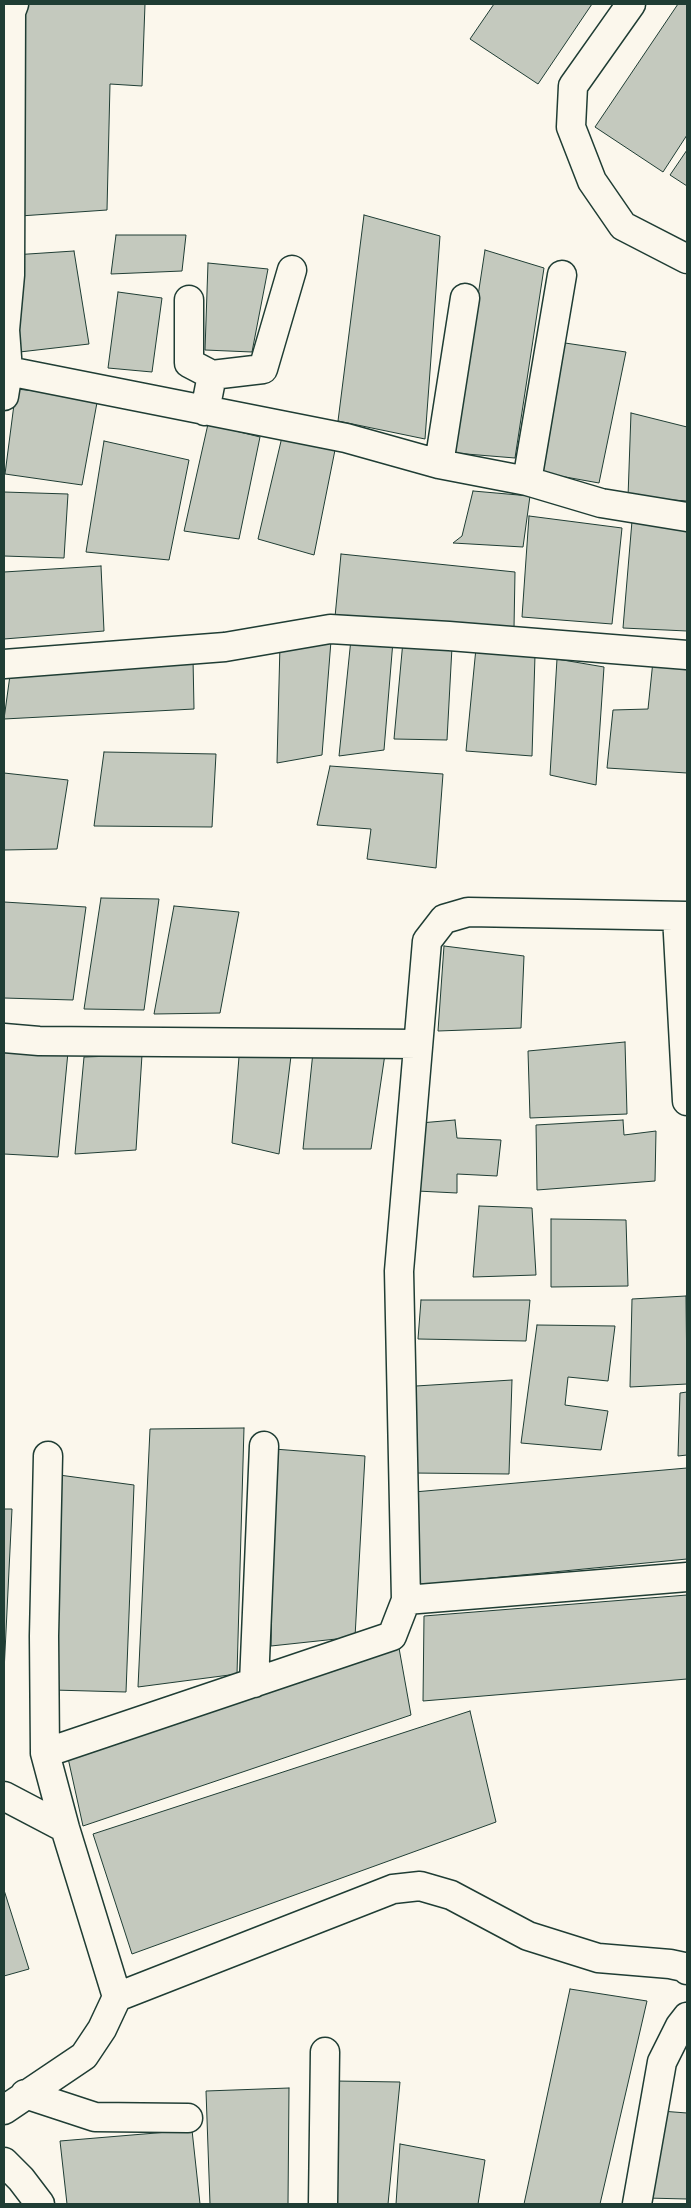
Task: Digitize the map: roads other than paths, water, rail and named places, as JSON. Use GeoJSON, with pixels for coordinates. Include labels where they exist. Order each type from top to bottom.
{"type":"FeatureCollection","features":[{"type":"Feature","properties":{"kind":"street"},"geometry":{"type":"LineString","coordinates":[[14,4],[11,12],[10,276],[4,330],[6,384],[205,411],[346,438],[439,464],[527,481],[601,503],[687,517]]}},
{"type":"Feature","properties":{"kind":"street"},"geometry":{"type":"LineString","coordinates":[[631,4],[573,86],[571,126],[592,181],[623,226],[687,259]]}},
{"type":"Feature","properties":{"kind":"street"},"geometry":{"type":"LineString","coordinates":[[190,300],[189,363],[212,375],[263,369],[292,270]]}},
{"type":"Feature","properties":{"kind":"street"},"geometry":{"type":"LineString","coordinates":[[527,481],[562,275]]}},
{"type":"Feature","properties":{"kind":"street"},"geometry":{"type":"LineString","coordinates":[[439,464],[465,298]]}},
{"type":"Feature","properties":{"kind":"street"},"geometry":{"type":"LineString","coordinates":[[205,411],[212,375]]}},
{"type":"Feature","properties":{"kind":"street"},"geometry":{"type":"LineString","coordinates":[[4,664],[225,648],[330,629],[449,636],[687,655]]}},
{"type":"Feature","properties":{"kind":"street"},"geometry":{"type":"LineString","coordinates":[[45,1753],[392,1636],[406,1600],[399,1271],[427,941],[444,919],[468,912],[682,916],[687,1100]]}},
{"type":"Feature","properties":{"kind":"street"},"geometry":{"type":"LineString","coordinates":[[4,1038],[39,1041],[418,1044]]}},
{"type":"Feature","properties":{"kind":"street"},"geometry":{"type":"LineString","coordinates":[[254,1683],[264,1446]]}},
{"type":"Feature","properties":{"kind":"street"},"geometry":{"type":"LineString","coordinates":[[4,2110],[25,2094],[84,2056],[102,2029],[117,1997],[65,1828],[45,1753],[44,1636],[48,1456]]}},
{"type":"Feature","properties":{"kind":"street"},"geometry":{"type":"LineString","coordinates":[[406,1600],[687,1576]]}},
{"type":"Feature","properties":{"kind":"street"},"geometry":{"type":"LineString","coordinates":[[4,1796],[65,1828]]}},
{"type":"Feature","properties":{"kind":"street"},"geometry":{"type":"LineString","coordinates":[[117,1997],[393,1889],[420,1886],[451,1894],[528,1936],[598,1958],[670,1964],[684,1967],[687,1970]]}},
{"type":"Feature","properties":{"kind":"street"},"geometry":{"type":"LineString","coordinates":[[637,2204],[662,2062],[680,2026],[687,2017]]}},
{"type":"Feature","properties":{"kind":"street"},"geometry":{"type":"LineString","coordinates":[[323,2204],[326,2052]]}},
{"type":"Feature","properties":{"kind":"street"},"geometry":{"type":"LineString","coordinates":[[25,2094],[95,2117],[188,2118]]}},
{"type":"Feature","properties":{"kind":"street"},"geometry":{"type":"LineString","coordinates":[[4,2162],[21,2179],[40,2204]]}}]}
